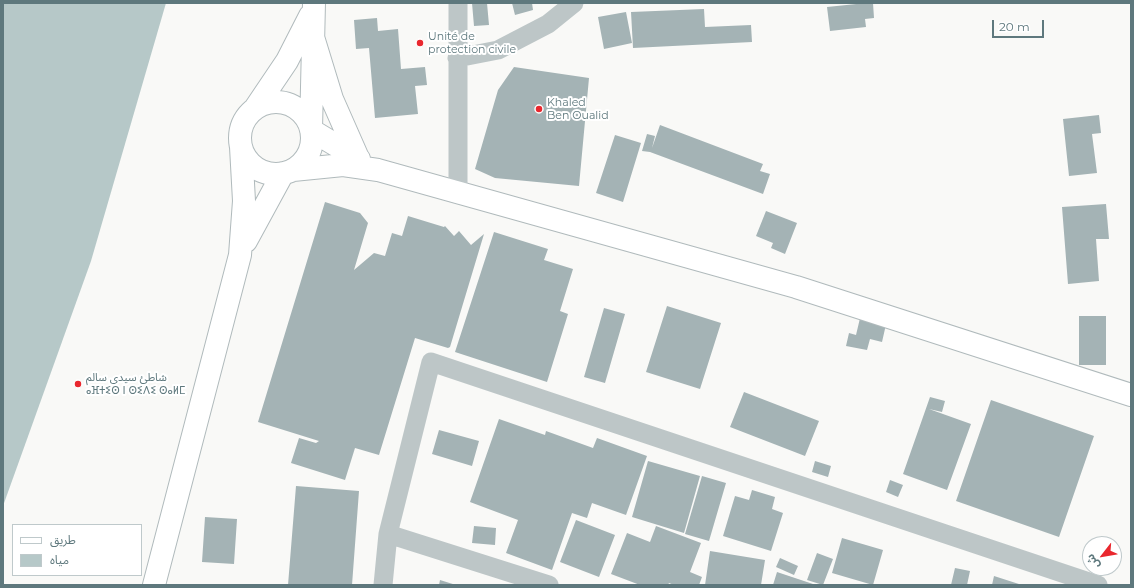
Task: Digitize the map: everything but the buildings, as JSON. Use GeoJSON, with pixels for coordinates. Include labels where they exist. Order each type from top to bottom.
{"type":"FeatureCollection","features":[{"type":"Feature","properties":{"kind":"street"},"geometry":{"type":"LineString","coordinates":[[458,3],[458,194]]}},
{"type":"Feature","properties":{"kind":"street"},"geometry":{"type":"LineString","coordinates":[[457,58],[498,50],[548,24],[574,3]]}},
{"type":"Feature","properties":{"kind":"street"},"geometry":{"type":"LineString","coordinates":[[240,255],[260,213],[288,172],[302,163],[309,153],[312,142],[314,5]]}},
{"type":"Feature","properties":{"kind":"street"},"geometry":{"type":"LineString","coordinates":[[154,585],[240,255],[244,201],[240,136],[242,125],[287,62],[314,5]]}},
{"type":"Feature","properties":{"kind":"street"},"geometry":{"type":"LineString","coordinates":[[313,36],[332,99],[358,158]]}},
{"type":"Feature","properties":{"kind":"street"},"geometry":{"type":"LineString","coordinates":[[256,107],[272,102],[289,104],[302,114],[311,130],[378,170]]}},
{"type":"Feature","properties":{"kind":"street"},"geometry":{"type":"LineString","coordinates":[[241,147],[245,157],[257,168],[272,174],[343,165],[378,170],[458,194],[796,287],[1131,395]]}},
{"type":"Feature","properties":{"kind":"street"},"geometry":{"type":"LineString","coordinates":[[383,585],[388,534],[430,362],[1098,585]]}},
{"type":"Feature","properties":{"kind":"street"},"geometry":{"type":"LineString","coordinates":[[388,534],[549,585]]}},
{"type":"Feature","properties":{"kind":"water"},"geometry":{"type":"Polygon","coordinates":[[[3,3],[166,3],[91,261],[3,506],[3,3]]]}},
{"type":"Feature","properties":{"kind":"place","name":"Unité de protection civile"},"geometry":{"type":"Point","coordinates":[420,43]}},
{"type":"Feature","properties":{"kind":"place","name":"Khaled Ben Oualid"},"geometry":{"type":"Point","coordinates":[539,109]}},
{"type":"Feature","properties":{"kind":"place","name":"شاطئ سيدي سالم ⴰⴼⵜⵉⵙ ⵏ ⵙⵉⴷⵉ ⵙⴰⵍⵎ"},"geometry":{"type":"Point","coordinates":[78,384]}}]}
